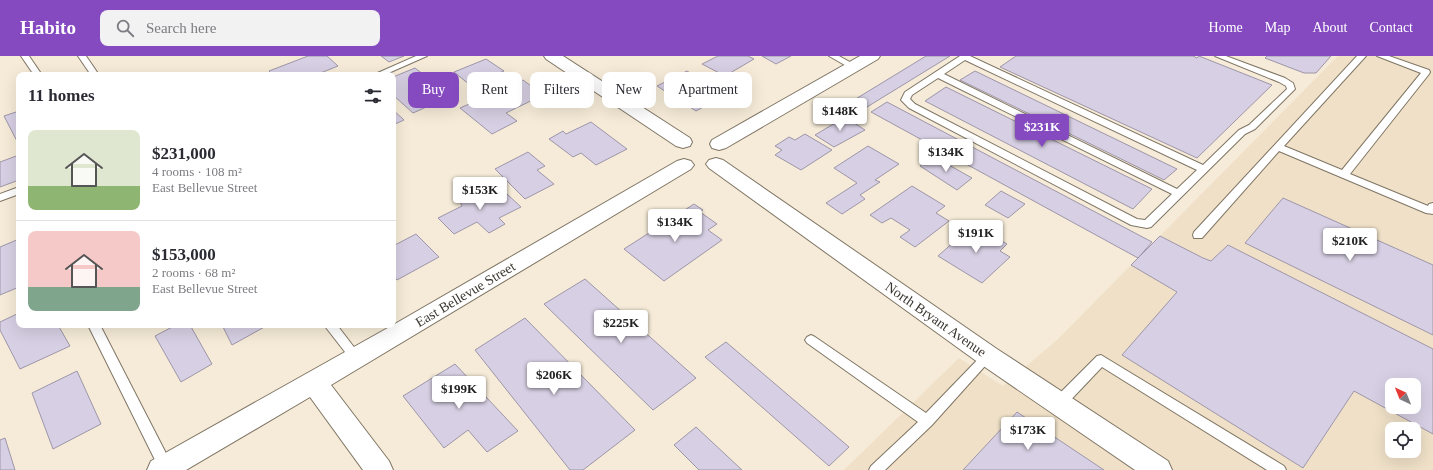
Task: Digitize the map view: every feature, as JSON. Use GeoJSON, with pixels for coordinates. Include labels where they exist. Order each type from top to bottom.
{"type":"FeatureCollection","features":[{"type":"Feature","properties":{"kind":"street"},"geometry":{"type":"LineString","coordinates":[[552,56],[683,142]]}},
{"type":"Feature","properties":{"kind":"street"},"geometry":{"type":"LineString","coordinates":[[718,154],[709,139],[702,138],[683,142],[676,149],[675,154],[679,162],[684,165],[700,168],[718,154],[853,66],[872,56]]}},
{"type":"Feature","properties":{"kind":"street","name":"North Bryant Avenue"},"geometry":{"type":"LineString","coordinates":[[718,154],[988,356],[1158,470]]}},
{"type":"Feature","properties":{"kind":"street","name":"East Bellevue Street"},"geometry":{"type":"LineString","coordinates":[[164,469],[684,165]]}},
{"type":"Feature","properties":{"kind":"street"},"geometry":{"type":"LineString","coordinates":[[314,382],[379,470]]}},
{"type":"Feature","properties":{"kind":"lane"},"geometry":{"type":"LineString","coordinates":[[25,56],[36,72]]}},
{"type":"Feature","properties":{"kind":"lane"},"geometry":{"type":"LineString","coordinates":[[82,56],[94,72]]}},
{"type":"Feature","properties":{"kind":"lane"},"geometry":{"type":"LineString","coordinates":[[384,72],[423,56]]}},
{"type":"Feature","properties":{"kind":"lane"},"geometry":{"type":"LineString","coordinates":[[833,56],[853,66]]}},
{"type":"Feature","properties":{"kind":"lane"},"geometry":{"type":"LineString","coordinates":[[1204,169],[965,57],[908,94],[905,100],[912,106],[1135,222],[1147,224],[1179,194],[1242,132],[1252,127],[1291,89],[1290,85],[1282,80],[1219,56]]}},
{"type":"Feature","properties":{"kind":"lane"},"geometry":{"type":"LineString","coordinates":[[1198,235],[1362,56]]}},
{"type":"Feature","properties":{"kind":"lane"},"geometry":{"type":"LineString","coordinates":[[1344,175],[1426,72],[1381,56]]}},
{"type":"Feature","properties":{"kind":"lane"},"geometry":{"type":"LineString","coordinates":[[938,75],[1179,194]]}},
{"type":"Feature","properties":{"kind":"lane"},"geometry":{"type":"LineString","coordinates":[[1278,148],[1432,210]]}},
{"type":"Feature","properties":{"kind":"lane"},"geometry":{"type":"LineString","coordinates":[[0,198],[16,191]]}},
{"type":"Feature","properties":{"kind":"lane"},"geometry":{"type":"LineString","coordinates":[[95,328],[164,469]]}},
{"type":"Feature","properties":{"kind":"lane"},"geometry":{"type":"LineString","coordinates":[[332,328],[356,358]]}},
{"type":"Feature","properties":{"kind":"lane"},"geometry":{"type":"LineString","coordinates":[[811,340],[927,421]]}},
{"type":"Feature","properties":{"kind":"lane"},"geometry":{"type":"LineString","coordinates":[[876,470],[927,421],[988,356]]}},
{"type":"Feature","properties":{"kind":"lane"},"geometry":{"type":"LineString","coordinates":[[1059,403],[1101,360],[1279,470]]}},
{"type":"Feature","properties":{"kind":"shaded area"},"geometry":{"type":"Polygon","coordinates":[[[1338,56],[1433,56],[1433,470],[844,470],[959,358],[1003,386],[1057,340],[1338,56]]]}},
{"type":"Feature","properties":{"kind":"building"},"geometry":{"type":"Polygon","coordinates":[[[308,56],[327,56],[338,66],[323,72],[269,71],[308,56]]]}},
{"type":"Feature","properties":{"kind":"building"},"geometry":{"type":"Polygon","coordinates":[[[381,56],[404,56],[389,62],[381,56]]]}},
{"type":"Feature","properties":{"kind":"building"},"geometry":{"type":"Polygon","coordinates":[[[718,56],[748,56],[754,59],[732,72],[717,72],[702,64],[718,56]]]}},
{"type":"Feature","properties":{"kind":"building"},"geometry":{"type":"Polygon","coordinates":[[[762,56],[791,56],[776,64],[762,56]]]}},
{"type":"Feature","properties":{"kind":"building"},"geometry":{"type":"Polygon","coordinates":[[[926,56],[950,56],[867,107],[854,100],[926,56]]]}},
{"type":"Feature","properties":{"kind":"building"},"geometry":{"type":"Polygon","coordinates":[[[1016,56],[1193,56],[1197,58],[1199,56],[1272,85],[1197,158],[1000,67],[1016,56]]]}},
{"type":"Feature","properties":{"kind":"building"},"geometry":{"type":"Polygon","coordinates":[[[1267,56],[1331,56],[1316,73],[1304,73],[1265,58],[1267,56]]]}},
{"type":"Feature","properties":{"kind":"building"},"geometry":{"type":"Polygon","coordinates":[[[486,59],[504,71],[467,72],[467,83],[459,76],[459,72],[454,72],[486,59]]]}},
{"type":"Feature","properties":{"kind":"building"},"geometry":{"type":"Polygon","coordinates":[[[415,68],[420,72],[408,72],[408,108],[424,108],[413,113],[396,98],[396,76],[415,68]]]}},
{"type":"Feature","properties":{"kind":"building"},"geometry":{"type":"Polygon","coordinates":[[[975,71],[1177,169],[1164,180],[960,80],[975,71]]]}},
{"type":"Feature","properties":{"kind":"building"},"geometry":{"type":"Polygon","coordinates":[[[522,80],[530,85],[530,101],[522,105],[522,80]]]}},
{"type":"Feature","properties":{"kind":"building"},"geometry":{"type":"Polygon","coordinates":[[[664,82],[664,90],[657,86],[664,82]]]}},
{"type":"Feature","properties":{"kind":"building"},"geometry":{"type":"Polygon","coordinates":[[[946,87],[1152,189],[1133,209],[925,101],[946,87]]]}},
{"type":"Feature","properties":{"kind":"building"},"geometry":{"type":"Polygon","coordinates":[[[887,102],[1152,242],[1138,258],[871,112],[887,102]]]}},
{"type":"Feature","properties":{"kind":"building"},"geometry":{"type":"Polygon","coordinates":[[[467,105],[467,108],[516,108],[506,113],[517,121],[492,134],[460,108],[467,105]]]}},
{"type":"Feature","properties":{"kind":"building"},"geometry":{"type":"Polygon","coordinates":[[[691,108],[702,108],[696,111],[691,108]]]}},
{"type":"Feature","properties":{"kind":"building"},"geometry":{"type":"Polygon","coordinates":[[[16,112],[16,139],[4,116],[16,112]]]}},
{"type":"Feature","properties":{"kind":"building"},"geometry":{"type":"Polygon","coordinates":[[[396,113],[404,120],[396,124],[396,113]]]}},
{"type":"Feature","properties":{"kind":"building"},"geometry":{"type":"Polygon","coordinates":[[[845,117],[865,130],[834,147],[815,135],[845,117]]]}},
{"type":"Feature","properties":{"kind":"building"},"geometry":{"type":"Polygon","coordinates":[[[591,122],[627,149],[596,165],[581,153],[573,157],[549,139],[563,131],[566,134],[591,122]]]}},
{"type":"Feature","properties":{"kind":"building"},"geometry":{"type":"Polygon","coordinates":[[[805,134],[832,150],[801,170],[775,155],[782,150],[775,146],[789,137],[795,140],[805,134]]]}},
{"type":"Feature","properties":{"kind":"building"},"geometry":{"type":"Polygon","coordinates":[[[868,146],[899,164],[875,180],[880,182],[860,195],[865,199],[842,214],[826,203],[857,183],[834,168],[868,146]]]}},
{"type":"Feature","properties":{"kind":"building"},"geometry":{"type":"Polygon","coordinates":[[[528,152],[545,166],[537,170],[554,184],[525,199],[495,169],[528,152]]]}},
{"type":"Feature","properties":{"kind":"building"},"geometry":{"type":"Polygon","coordinates":[[[16,156],[16,181],[0,187],[0,162],[16,156]]]}},
{"type":"Feature","properties":{"kind":"building"},"geometry":{"type":"Polygon","coordinates":[[[933,156],[972,178],[957,190],[920,166],[933,156]]]}},
{"type":"Feature","properties":{"kind":"building"},"geometry":{"type":"Polygon","coordinates":[[[486,185],[500,198],[507,194],[521,207],[499,218],[505,224],[489,233],[477,222],[454,234],[438,218],[462,206],[459,199],[486,185]]]}},
{"type":"Feature","properties":{"kind":"building"},"geometry":{"type":"Polygon","coordinates":[[[912,186],[945,206],[936,213],[949,221],[915,247],[900,237],[910,230],[891,218],[882,223],[870,215],[912,186]]]}},
{"type":"Feature","properties":{"kind":"building"},"geometry":{"type":"Polygon","coordinates":[[[1001,191],[1025,204],[1008,218],[985,205],[1001,191]]]}},
{"type":"Feature","properties":{"kind":"building"},"geometry":{"type":"Polygon","coordinates":[[[1283,198],[1433,265],[1433,335],[1245,243],[1283,198]]]}},
{"type":"Feature","properties":{"kind":"building"},"geometry":{"type":"Polygon","coordinates":[[[694,204],[703,210],[700,212],[717,224],[708,230],[722,240],[664,281],[624,249],[694,204]]]}},
{"type":"Feature","properties":{"kind":"building"},"geometry":{"type":"Polygon","coordinates":[[[973,225],[1007,244],[1000,251],[1010,257],[982,283],[938,256],[973,225]]]}},
{"type":"Feature","properties":{"kind":"building"},"geometry":{"type":"Polygon","coordinates":[[[416,234],[439,257],[397,280],[396,244],[416,234]]]}},
{"type":"Feature","properties":{"kind":"building"},"geometry":{"type":"Polygon","coordinates":[[[1160,236],[1211,261],[1228,245],[1433,349],[1433,434],[1421,427],[1421,422],[1411,422],[1396,414],[1421,414],[1421,378],[1385,378],[1385,408],[1354,391],[1303,468],[1122,355],[1177,292],[1131,265],[1160,236]]]}},
{"type":"Feature","properties":{"kind":"building"},"geometry":{"type":"Polygon","coordinates":[[[16,240],[16,288],[0,295],[0,247],[16,240]]]}},
{"type":"Feature","properties":{"kind":"building"},"geometry":{"type":"Polygon","coordinates":[[[585,279],[696,378],[653,410],[544,304],[585,279]]]}},
{"type":"Feature","properties":{"kind":"building"},"geometry":{"type":"Polygon","coordinates":[[[16,314],[16,328],[60,328],[70,346],[20,369],[0,330],[0,322],[16,314]]]}},
{"type":"Feature","properties":{"kind":"building"},"geometry":{"type":"Polygon","coordinates":[[[525,318],[635,430],[583,470],[570,470],[475,350],[525,318]]]}},
{"type":"Feature","properties":{"kind":"building"},"geometry":{"type":"Polygon","coordinates":[[[170,328],[192,328],[212,364],[181,382],[155,336],[170,328]]]}},
{"type":"Feature","properties":{"kind":"building"},"geometry":{"type":"Polygon","coordinates":[[[224,328],[263,328],[232,345],[224,328]]]}},
{"type":"Feature","properties":{"kind":"building"},"geometry":{"type":"Polygon","coordinates":[[[726,342],[849,447],[829,466],[705,357],[726,342]]]}},
{"type":"Feature","properties":{"kind":"building"},"geometry":{"type":"Polygon","coordinates":[[[455,364],[518,431],[487,452],[468,430],[444,448],[403,396],[455,364]]]}},
{"type":"Feature","properties":{"kind":"building"},"geometry":{"type":"Polygon","coordinates":[[[77,371],[101,424],[53,449],[32,393],[77,371]]]}},
{"type":"Feature","properties":{"kind":"building"},"geometry":{"type":"Polygon","coordinates":[[[1017,412],[1104,470],[963,470],[1017,412]]]}},
{"type":"Feature","properties":{"kind":"building"},"geometry":{"type":"Polygon","coordinates":[[[696,427],[742,470],[699,470],[674,445],[696,427]]]}},
{"type":"Feature","properties":{"kind":"building"},"geometry":{"type":"Polygon","coordinates":[[[5,438],[15,470],[0,470],[0,440],[5,438]]]}}]}
